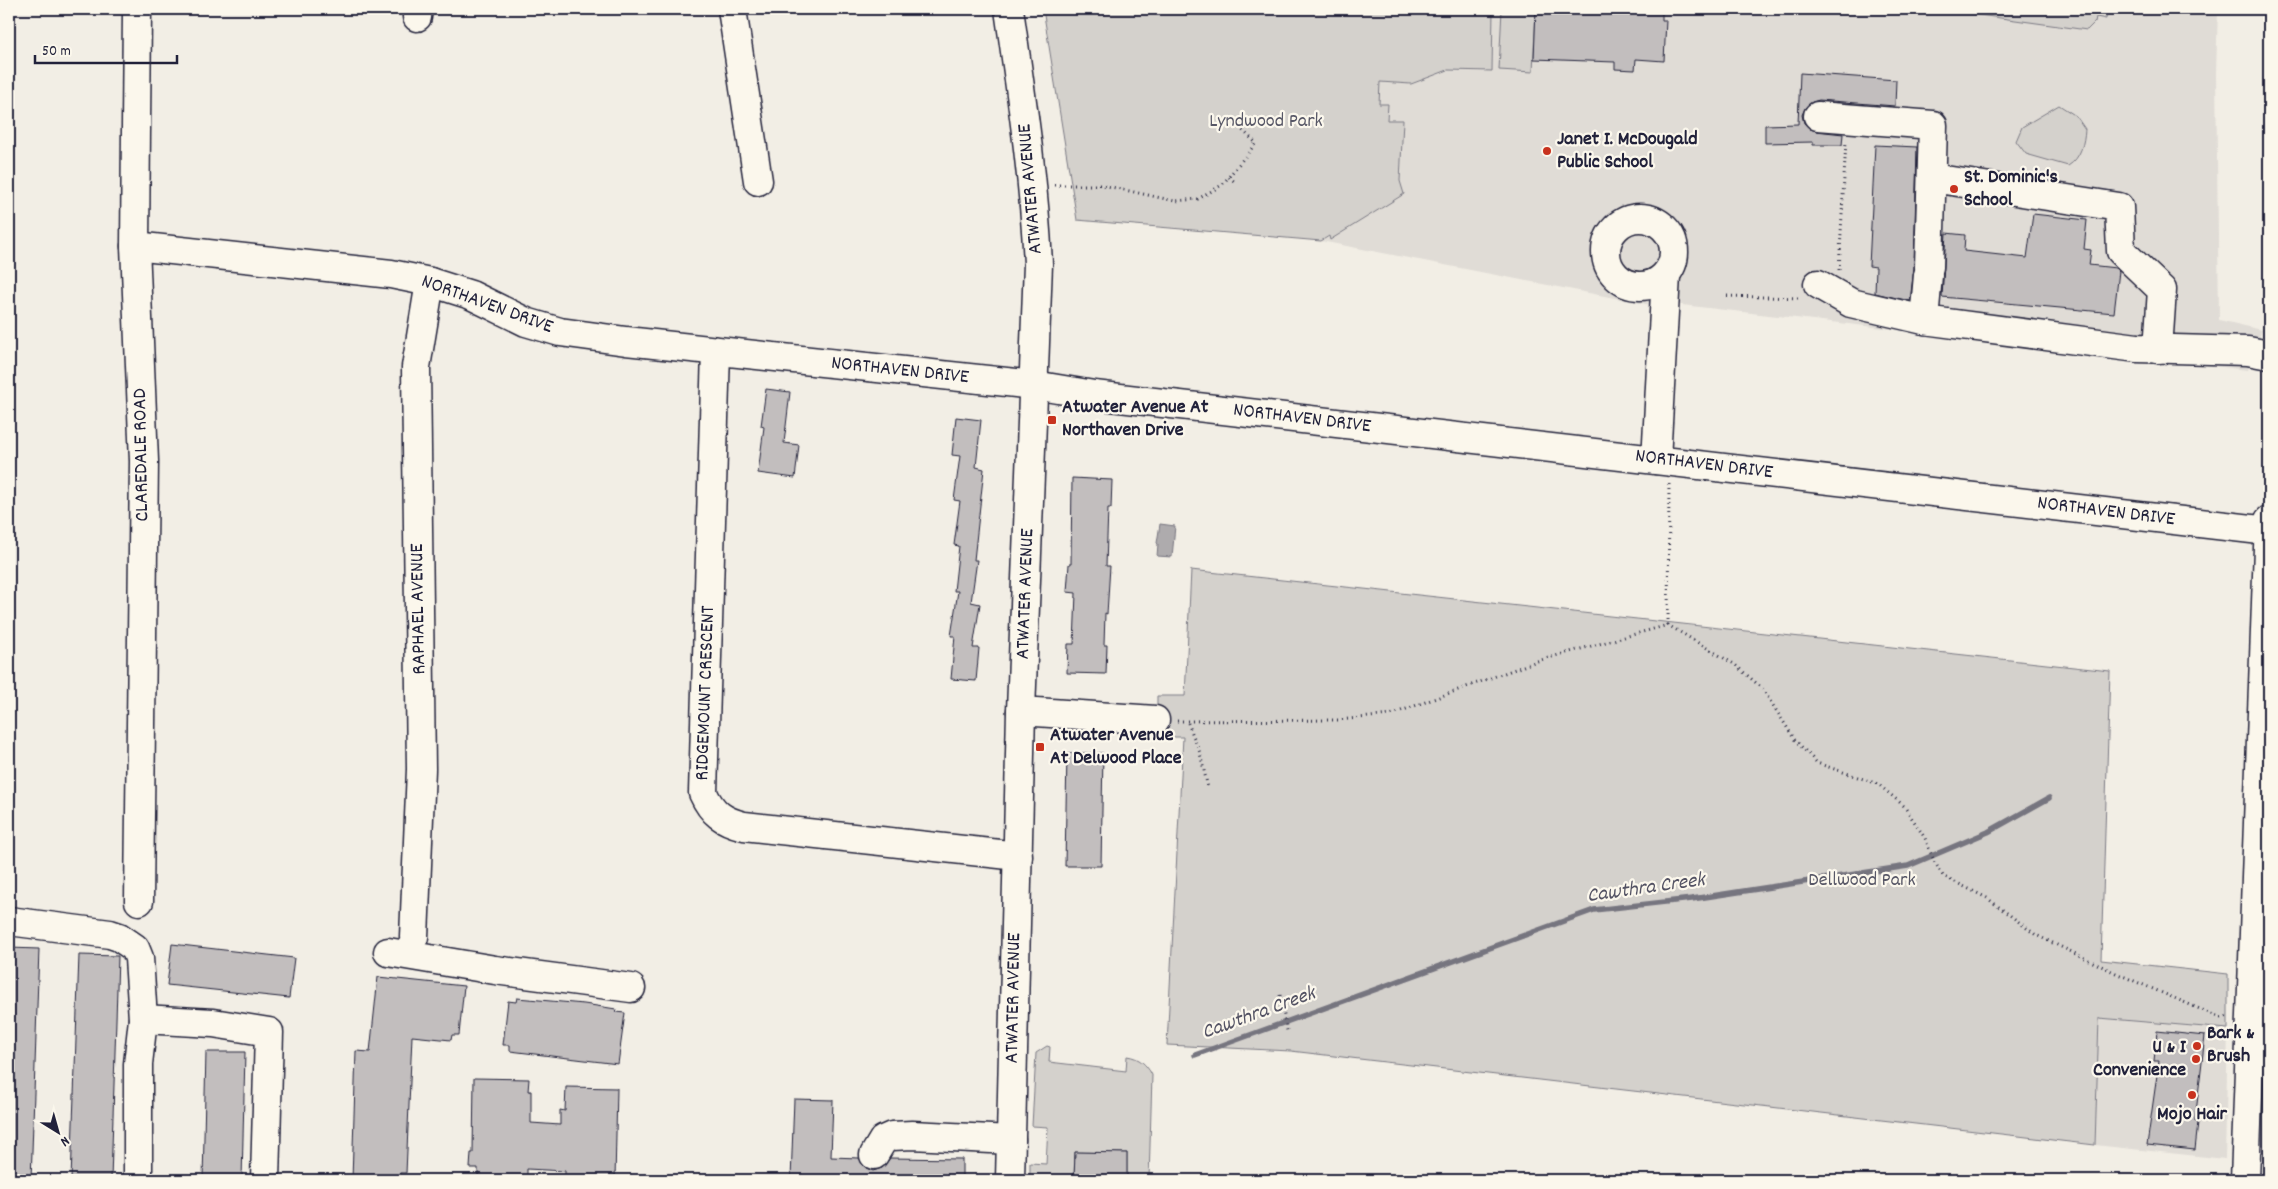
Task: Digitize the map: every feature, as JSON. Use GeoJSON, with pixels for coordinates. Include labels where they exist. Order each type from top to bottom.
{"type":"FeatureCollection","features":[{"type":"Feature","properties":{"kind":"street","name":"CLAREDALE ROAD"},"geometry":{"type":"LineString","coordinates":[[137,9],[135,246],[144,461],[139,901]]}},
{"type":"Feature","properties":{"kind":"street"},"geometry":{"type":"LineString","coordinates":[[732,9],[758,181]]}},
{"type":"Feature","properties":{"kind":"street","name":"ATWATER AVENUE"},"geometry":{"type":"LineString","coordinates":[[1008,9],[1027,130],[1038,264],[1021,711],[1010,1180]]}},
{"type":"Feature","properties":{"kind":"street"},"geometry":{"type":"LineString","coordinates":[[1818,116],[1933,125],[1928,271],[1924,320]]}},
{"type":"Feature","properties":{"kind":"street"},"geometry":{"type":"LineString","coordinates":[[1932,178],[2119,207],[2121,251],[2162,290],[2158,349]]}},
{"type":"Feature","properties":{"kind":"street"},"geometry":{"type":"LineString","coordinates":[[1663,308],[1622,281],[1613,273],[1606,258],[1606,246],[1610,234],[1618,225],[1629,219],[1641,217],[1653,219],[1671,235],[1674,247],[1674,258],[1666,275],[1663,308],[1663,460]]}},
{"type":"Feature","properties":{"kind":"street","name":"NORTHAVEN DRIVE"},"geometry":{"type":"LineString","coordinates":[[135,246],[391,274],[430,282],[471,295],[526,322],[560,332],[716,351],[1034,385],[1104,396],[2269,531]]}},
{"type":"Feature","properties":{"kind":"street"},"geometry":{"type":"LineString","coordinates":[[1622,281],[1633,285],[1645,286],[1656,282],[1666,275]]}},
{"type":"Feature","properties":{"kind":"street","name":"RAPHAEL AVENUE"},"geometry":{"type":"LineString","coordinates":[[414,937],[422,769],[416,367],[430,282]]}},
{"type":"Feature","properties":{"kind":"street"},"geometry":{"type":"LineString","coordinates":[[1823,287],[1851,303],[1924,320],[2137,348],[2248,351],[2269,355]]}},
{"type":"Feature","properties":{"kind":"street","name":"RIDGEMOUNT CRESCENT"},"geometry":{"type":"LineString","coordinates":[[716,351],[704,794],[709,807],[728,822],[744,826],[1018,856]]}},
{"type":"Feature","properties":{"kind":"street"},"geometry":{"type":"LineString","coordinates":[[2245,1180],[2260,1011],[2269,520]]}},
{"type":"Feature","properties":{"kind":"street"},"geometry":{"type":"LineString","coordinates":[[1021,711],[1155,720]]}},
{"type":"Feature","properties":{"kind":"street"},"geometry":{"type":"LineString","coordinates":[[9,921],[110,934],[128,942],[135,948],[139,958],[143,1019],[138,1064],[138,1180]]}},
{"type":"Feature","properties":{"kind":"street"},"geometry":{"type":"LineString","coordinates":[[388,952],[495,970],[631,988]]}},
{"type":"Feature","properties":{"kind":"street"},"geometry":{"type":"LineString","coordinates":[[143,1019],[213,1023],[269,1032],[265,1180]]}},
{"type":"Feature","properties":{"kind":"street"},"geometry":{"type":"LineString","coordinates":[[874,1155],[883,1140],[892,1136],[912,1135],[1011,1140]]}},
{"type":"Feature","properties":{"kind":"path"},"geometry":{"type":"LineString","coordinates":[[1727,296],[1816,299],[1823,287],[1838,278],[1848,118]]}},
{"type":"Feature","properties":{"kind":"path"},"geometry":{"type":"LineString","coordinates":[[1033,185],[1102,185],[1174,201],[1198,199],[1222,185],[1256,142],[1238,127]]}},
{"type":"Feature","properties":{"kind":"path"},"geometry":{"type":"LineString","coordinates":[[1229,177],[1235,182]]}},
{"type":"Feature","properties":{"kind":"path"},"geometry":{"type":"LineString","coordinates":[[1663,460],[1668,625]]}},
{"type":"Feature","properties":{"kind":"path"},"geometry":{"type":"LineString","coordinates":[[1155,720],[1188,723],[1338,720],[1390,715],[1537,661],[1668,625],[1734,664],[1762,688],[1795,740],[1817,763],[1878,784],[1904,806],[1925,838],[1934,861],[1943,876],[1987,898],[2036,935],[2221,1018],[2260,1011]]}},
{"type":"Feature","properties":{"kind":"path"},"geometry":{"type":"LineString","coordinates":[[1188,723],[1200,753],[1208,788]]}},
{"type":"Feature","properties":{"kind":"path"},"geometry":{"type":"LineString","coordinates":[[1280,995],[1288,1031]]}},
{"type":"Feature","properties":{"kind":"shaded area","name":"St. Dominic's School"},"geometry":{"type":"Polygon","coordinates":[[[1493,9],[2218,9],[2216,73],[2219,320],[2262,330],[2248,370],[1682,305],[1661,307],[1321,241],[1360,219],[1400,181],[1403,120],[1387,120],[1378,104],[1380,82],[1411,84],[1448,70],[1492,71],[1493,9]]]}},
{"type":"Feature","properties":{"kind":"shaded area"},"geometry":{"type":"Polygon","coordinates":[[[1160,524],[1175,526],[1172,557],[1157,556],[1160,524]]]}},
{"type":"Feature","properties":{"kind":"shaded area"},"geometry":{"type":"Polygon","coordinates":[[[2099,1018],[2228,1029],[2225,1159],[2095,1145],[2099,1018]]]}},
{"type":"Feature","properties":{"kind":"green space","name":"Lyndwood Park"},"geometry":{"type":"Polygon","coordinates":[[[1043,9],[1493,9],[1492,71],[1448,70],[1411,84],[1380,82],[1379,104],[1388,104],[1387,120],[1403,120],[1400,181],[1404,194],[1330,240],[1329,236],[1321,241],[1077,220],[1043,9]]]}},
{"type":"Feature","properties":{"kind":"green space"},"geometry":{"type":"Polygon","coordinates":[[[1502,9],[1536,9],[1533,72],[1499,70],[1502,9]]]}},
{"type":"Feature","properties":{"kind":"green space"},"geometry":{"type":"Polygon","coordinates":[[[1936,9],[2107,9],[2106,19],[2096,17],[2095,22],[2087,30],[1936,9]]]}},
{"type":"Feature","properties":{"kind":"green space"},"geometry":{"type":"Polygon","coordinates":[[[2059,105],[2076,116],[2085,129],[2081,150],[2076,159],[2068,166],[2026,154],[2016,141],[2022,127],[2059,105]]]}},
{"type":"Feature","properties":{"kind":"green space","name":"Dellwood Park"},"geometry":{"type":"Polygon","coordinates":[[[1191,570],[2110,671],[2101,960],[2228,974],[2228,1029],[2099,1018],[2095,1145],[1291,1051],[1167,1045],[1183,737],[1157,737],[1157,696],[1185,696],[1191,570]]]}},
{"type":"Feature","properties":{"kind":"green space"},"geometry":{"type":"Polygon","coordinates":[[[2266,945],[2269,945],[2269,987],[2266,978],[2266,945]]]}},
{"type":"Feature","properties":{"kind":"green space"},"geometry":{"type":"Polygon","coordinates":[[[1047,1046],[1050,1047],[1049,1062],[1126,1071],[1127,1056],[1139,1060],[1147,1068],[1152,1075],[1149,1180],[1127,1180],[1127,1153],[1075,1152],[1074,1177],[1066,1176],[1066,1180],[1030,1180],[1030,1163],[1046,1164],[1048,1127],[1032,1126],[1036,1053],[1047,1046]]]}},
{"type":"Feature","properties":{"kind":"building"},"geometry":{"type":"Polygon","coordinates":[[[1536,9],[1662,9],[1662,20],[1666,20],[1664,61],[1636,59],[1635,70],[1615,69],[1615,62],[1534,59],[1536,9]]]}},
{"type":"Feature","properties":{"kind":"building"},"geometry":{"type":"Polygon","coordinates":[[[1800,73],[1896,80],[1895,106],[1819,100],[1812,102],[1805,108],[1802,115],[1804,123],[1810,129],[1816,131],[1843,134],[1842,145],[1813,145],[1813,142],[1765,143],[1765,125],[1798,124],[1800,73]]]}},
{"type":"Feature","properties":{"kind":"building"},"geometry":{"type":"Polygon","coordinates":[[[1875,145],[1917,147],[1914,269],[1910,301],[1875,293],[1876,267],[1869,266],[1875,145]]]}},
{"type":"Feature","properties":{"kind":"building"},"geometry":{"type":"Polygon","coordinates":[[[2033,214],[2087,220],[2084,249],[2091,250],[2089,265],[2116,268],[2119,271],[2114,313],[1942,297],[1946,233],[1965,235],[1964,251],[2027,258],[2033,214]]]}},
{"type":"Feature","properties":{"kind":"building"},"geometry":{"type":"Polygon","coordinates":[[[766,389],[790,392],[784,443],[799,445],[795,478],[758,473],[764,427],[761,426],[766,389]]]}},
{"type":"Feature","properties":{"kind":"building"},"geometry":{"type":"Polygon","coordinates":[[[956,417],[981,420],[976,467],[984,469],[974,560],[977,560],[971,602],[980,604],[973,648],[979,648],[976,681],[951,679],[955,636],[951,636],[958,591],[954,591],[959,546],[954,545],[960,501],[954,500],[960,456],[952,455],[956,417]]]}},
{"type":"Feature","properties":{"kind":"building"},"geometry":{"type":"Polygon","coordinates":[[[1072,478],[1112,480],[1111,508],[1108,508],[1106,566],[1110,566],[1107,614],[1105,613],[1104,645],[1107,645],[1106,674],[1067,673],[1068,644],[1074,644],[1076,593],[1067,592],[1069,564],[1071,564],[1072,478]]]}},
{"type":"Feature","properties":{"kind":"building"},"geometry":{"type":"Polygon","coordinates":[[[1067,753],[1103,753],[1101,866],[1065,866],[1067,753]]]}},
{"type":"Feature","properties":{"kind":"building"},"geometry":{"type":"Polygon","coordinates":[[[172,944],[294,958],[289,998],[167,985],[172,944]]]}},
{"type":"Feature","properties":{"kind":"building"},"geometry":{"type":"Polygon","coordinates":[[[9,948],[39,949],[31,1180],[9,1180],[9,948]]]}},
{"type":"Feature","properties":{"kind":"building"},"geometry":{"type":"Polygon","coordinates":[[[79,955],[118,956],[111,1180],[71,1180],[79,955]]]}},
{"type":"Feature","properties":{"kind":"building"},"geometry":{"type":"Polygon","coordinates":[[[378,977],[464,986],[459,1035],[452,1035],[451,1040],[412,1036],[406,1173],[400,1173],[400,1180],[352,1180],[356,1051],[370,1052],[378,977]]]}},
{"type":"Feature","properties":{"kind":"building"},"geometry":{"type":"Polygon","coordinates":[[[517,998],[584,1004],[616,1009],[615,1012],[625,1013],[618,1064],[510,1051],[510,1045],[503,1045],[508,1001],[516,1002],[517,998]]]}},
{"type":"Feature","properties":{"kind":"building"},"geometry":{"type":"Polygon","coordinates":[[[2157,1031],[2205,1036],[2195,1121],[2198,1122],[2195,1150],[2147,1145],[2159,1061],[2154,1061],[2157,1031]]]}},
{"type":"Feature","properties":{"kind":"building"},"geometry":{"type":"Polygon","coordinates":[[[206,1052],[245,1052],[242,1180],[203,1180],[206,1052]]]}},
{"type":"Feature","properties":{"kind":"building"},"geometry":{"type":"Polygon","coordinates":[[[474,1078],[529,1079],[528,1091],[531,1091],[531,1123],[560,1125],[560,1110],[565,1111],[566,1087],[617,1088],[615,1180],[565,1180],[565,1171],[527,1169],[527,1180],[478,1180],[478,1168],[470,1168],[471,1153],[473,1153],[474,1078]]]}},
{"type":"Feature","properties":{"kind":"building"},"geometry":{"type":"Polygon","coordinates":[[[794,1099],[833,1100],[831,1157],[859,1158],[866,1168],[873,1171],[882,1168],[890,1158],[962,1159],[962,1180],[791,1180],[794,1099]]]}},
{"type":"Feature","properties":{"kind":"building"},"geometry":{"type":"Polygon","coordinates":[[[1075,1152],[1127,1153],[1127,1180],[1074,1180],[1075,1152]]]}},
{"type":"Feature","properties":{"kind":"waterway","name":"Cawthra Creek"},"geometry":{"type":"LineString","coordinates":[[1195,1055],[1594,910],[1692,899],[1908,866],[1988,832],[2049,798]]}},
{"type":"Feature","properties":{"kind":"place","name":"Janet I. McDougald Public School"},"geometry":{"type":"Point","coordinates":[1547,151]}},
{"type":"Feature","properties":{"kind":"place","name":"St. Dominic's School"},"geometry":{"type":"Point","coordinates":[1954,189]}},
{"type":"Feature","properties":{"kind":"place","name":"Atwater Avenue At Northaven Drive"},"geometry":{"type":"Point","coordinates":[1052,420]}},
{"type":"Feature","properties":{"kind":"place","name":"Atwater Avenue At Delwood Place"},"geometry":{"type":"Point","coordinates":[1040,747]}},
{"type":"Feature","properties":{"kind":"place","name":"Bark & Brush"},"geometry":{"type":"Point","coordinates":[2197,1046]}},
{"type":"Feature","properties":{"kind":"place","name":"U & I Convenience"},"geometry":{"type":"Point","coordinates":[2196,1059]}},
{"type":"Feature","properties":{"kind":"place","name":"Mojo Hair"},"geometry":{"type":"Point","coordinates":[2192,1095]}}]}
